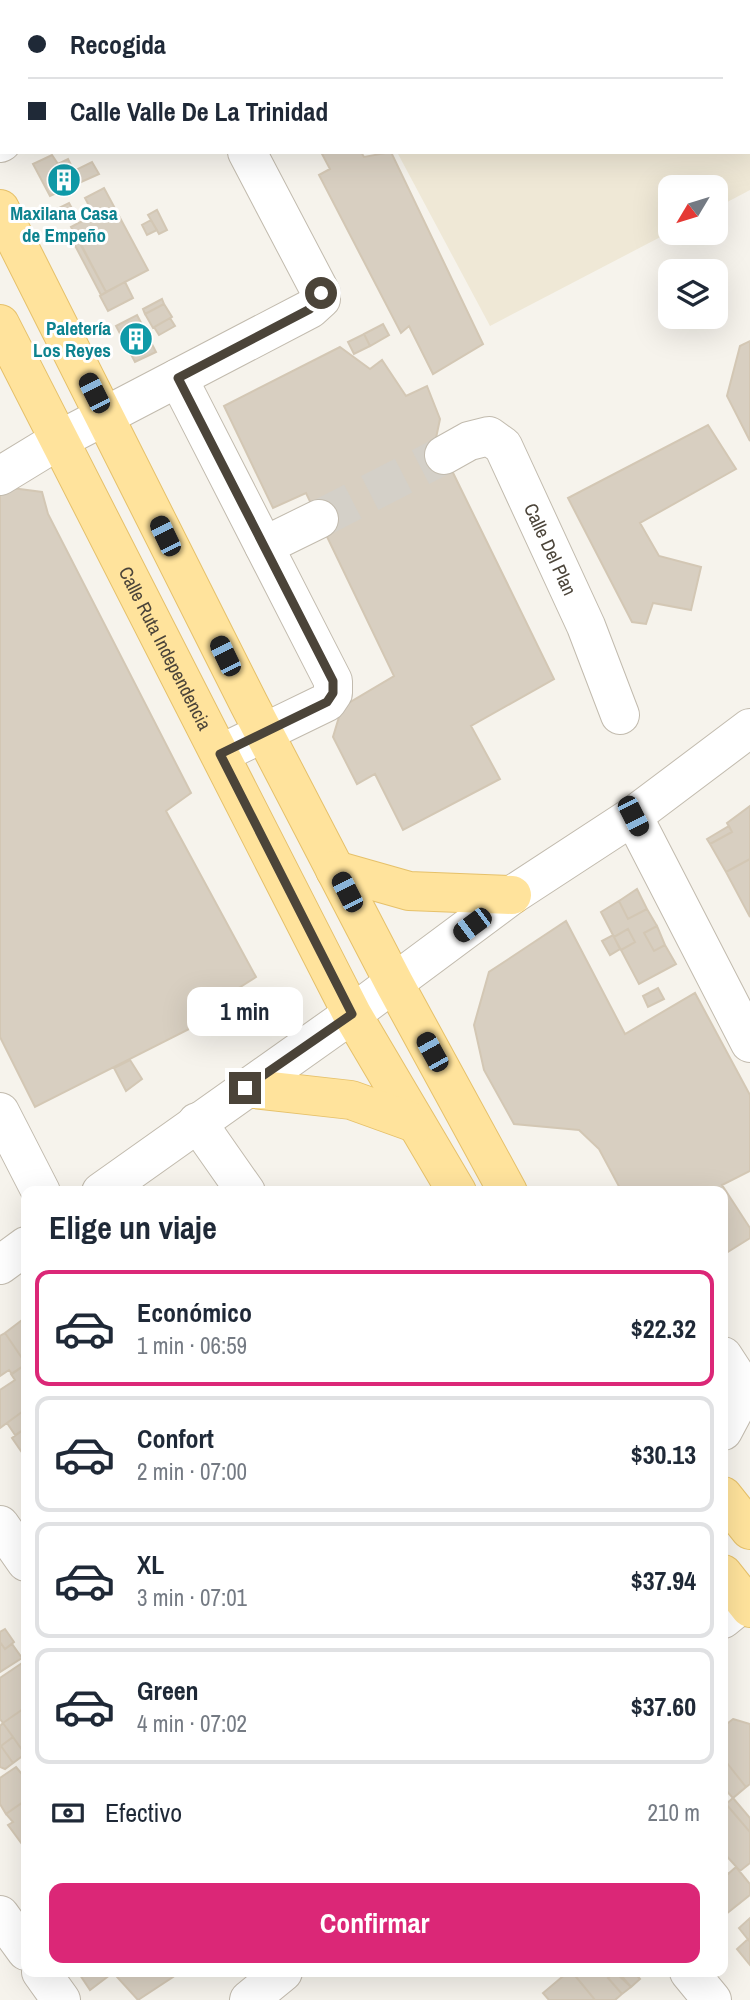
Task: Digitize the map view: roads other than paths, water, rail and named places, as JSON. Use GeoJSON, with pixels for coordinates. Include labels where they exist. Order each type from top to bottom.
{"type":"FeatureCollection","features":[{"type":"Feature","properties":{"kind":"main road"},"geometry":{"type":"LineString","coordinates":[[0,209],[264,734],[394,983],[505,1186]]}},
{"type":"Feature","properties":{"kind":"main road","name":"Calle Ruta Independencia"},"geometry":{"type":"LineString","coordinates":[[0,324],[352,1014],[453,1186]]}},
{"type":"Feature","properties":{"kind":"main road"},"geometry":{"type":"LineString","coordinates":[[335,870],[409,891],[512,895]]}},
{"type":"Feature","properties":{"kind":"main road"},"geometry":{"type":"LineString","coordinates":[[245,1088],[351,1100],[415,1123]]}},
{"type":"Feature","properties":{"kind":"main road"},"geometry":{"type":"LineString","coordinates":[[728,1502],[750,1530]]}},
{"type":"Feature","properties":{"kind":"street"},"geometry":{"type":"LineString","coordinates":[[0,476],[59,440],[310,309],[321,299],[321,293],[248,154]]}},
{"type":"Feature","properties":{"kind":"street"},"geometry":{"type":"LineString","coordinates":[[178,378],[333,681],[333,693],[327,702],[220,754]]}},
{"type":"Feature","properties":{"kind":"street","name":"Calle Del Plan"},"geometry":{"type":"LineString","coordinates":[[444,455],[469,441],[489,436],[503,446],[586,626],[620,715]]}},
{"type":"Feature","properties":{"kind":"street"},"geometry":{"type":"LineString","coordinates":[[264,546],[319,519]]}},
{"type":"Feature","properties":{"kind":"street"},"geometry":{"type":"LineString","coordinates":[[109,1186],[352,1014],[512,895],[633,816],[750,728]]}},
{"type":"Feature","properties":{"kind":"street"},"geometry":{"type":"LineString","coordinates":[[633,816],[750,1043]]}},
{"type":"Feature","properties":{"kind":"street"},"geometry":{"type":"LineString","coordinates":[[0,1112],[38,1186]]}},
{"type":"Feature","properties":{"kind":"street"},"geometry":{"type":"LineString","coordinates":[[197,1122],[242,1186]]}},
{"type":"Feature","properties":{"kind":"street"},"geometry":{"type":"LineString","coordinates":[[0,1265],[21,1250]]}},
{"type":"Feature","properties":{"kind":"street"},"geometry":{"type":"LineString","coordinates":[[728,1364],[738,1379],[741,1395],[728,1421]]}},
{"type":"Feature","properties":{"kind":"street"},"geometry":{"type":"LineString","coordinates":[[0,1525],[21,1555]]}},
{"type":"Feature","properties":{"kind":"street"},"geometry":{"type":"LineString","coordinates":[[0,1915],[21,1944]]}},
{"type":"Feature","properties":{"kind":"street"},"geometry":{"type":"LineString","coordinates":[[45,1977],[61,2000]]}},
{"type":"Feature","properties":{"kind":"street"},"geometry":{"type":"LineString","coordinates":[[249,2000],[277,1977]]}},
{"type":"Feature","properties":{"kind":"street"},"geometry":{"type":"LineString","coordinates":[[693,1977],[712,2000]]}},
{"type":"Feature","properties":{"kind":"tunnel"},"geometry":{"type":"LineString","coordinates":[[319,519],[444,455]]}},
{"type":"Feature","properties":{"kind":"place","name":"Maxilana Casa de Empeño"},"geometry":{"type":"Point","coordinates":[64,180]}},
{"type":"Feature","properties":{"kind":"place","name":"Paletería Los Reyes"},"geometry":{"type":"Point","coordinates":[136,339]}}]}
